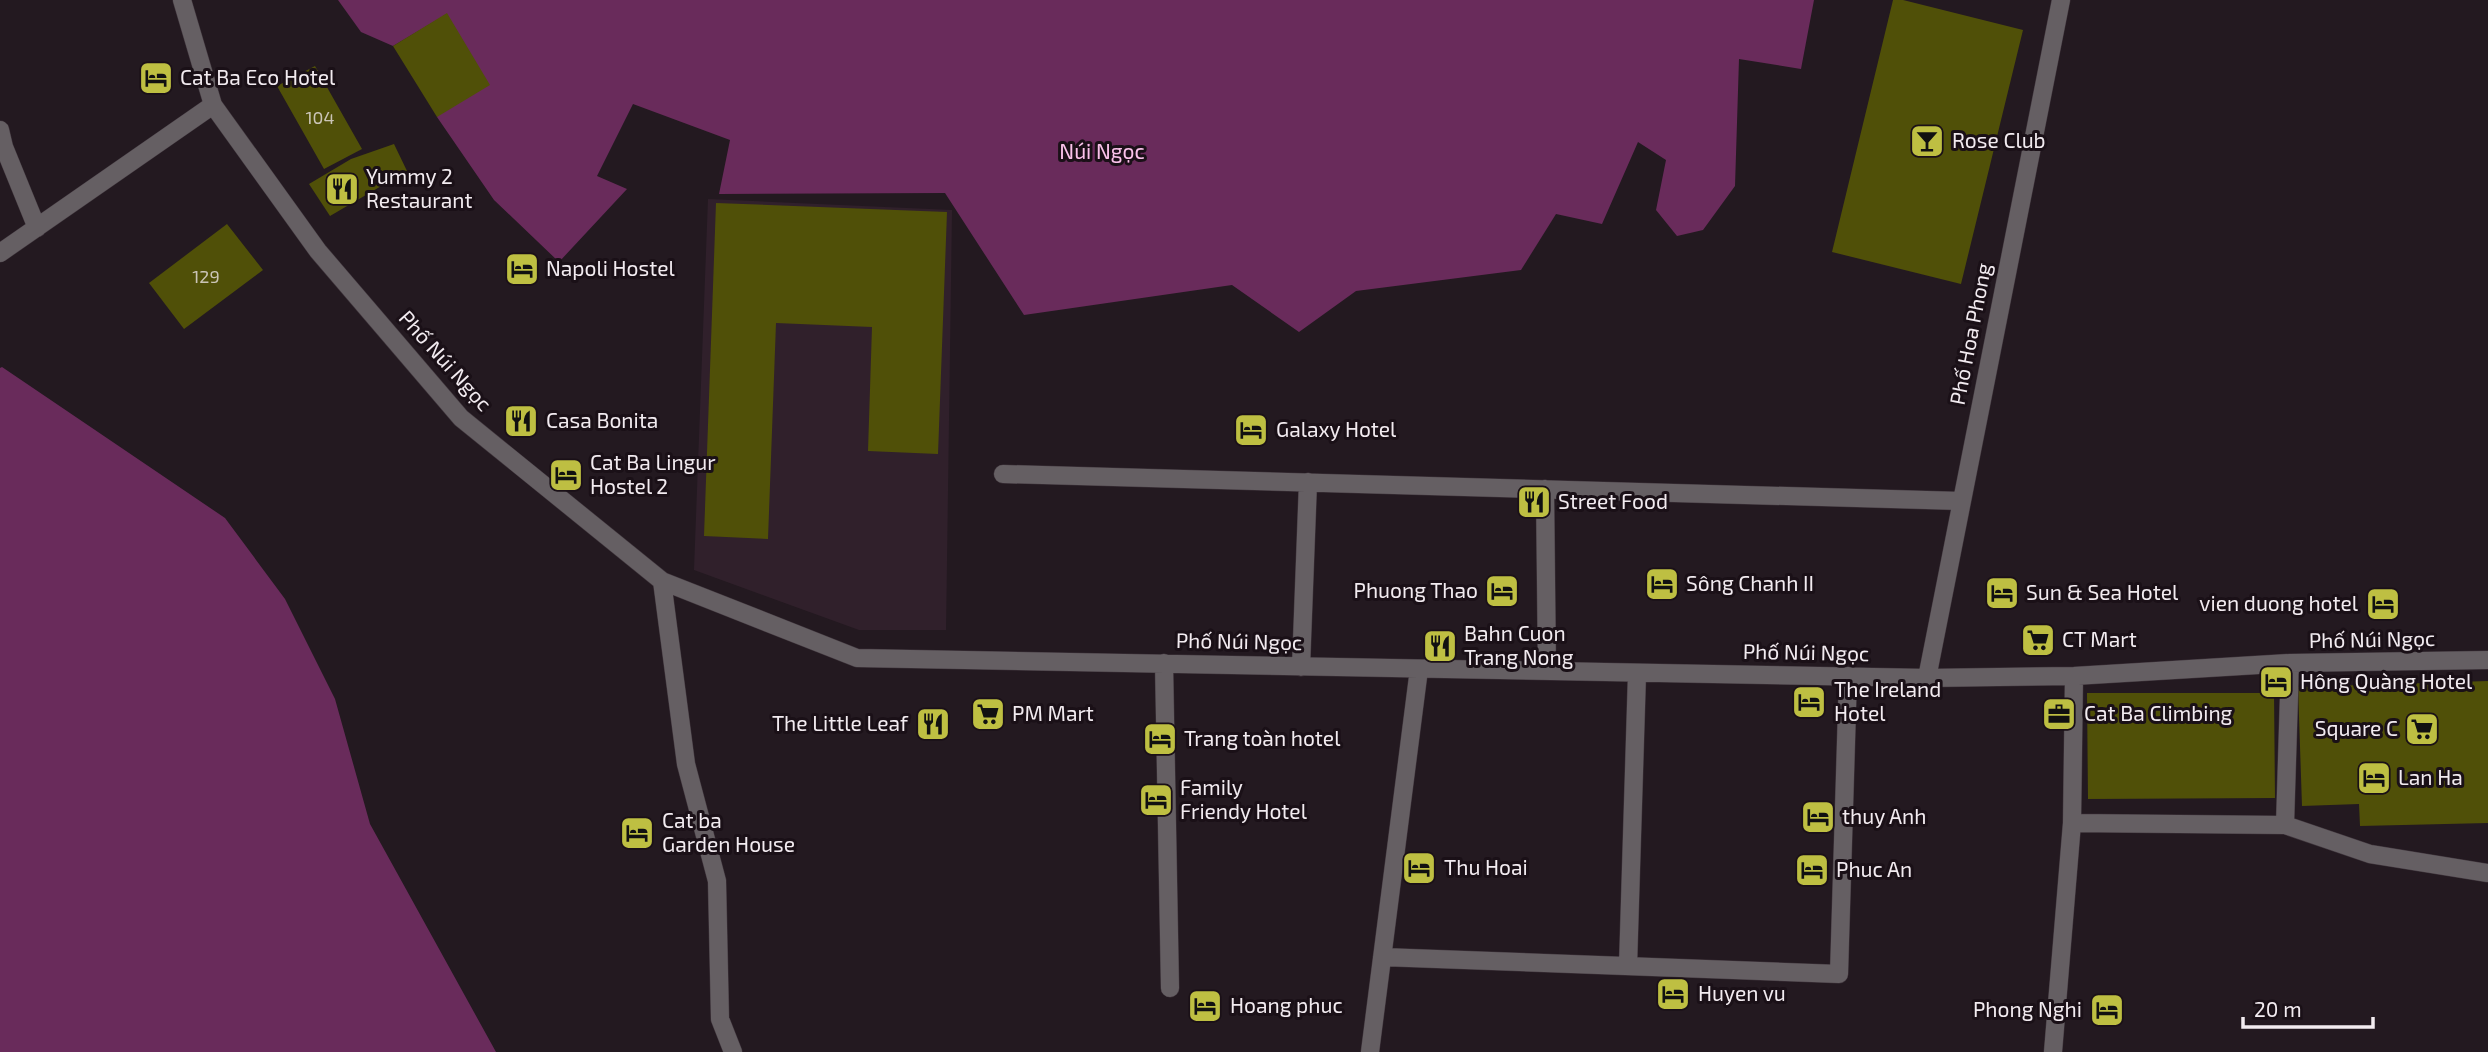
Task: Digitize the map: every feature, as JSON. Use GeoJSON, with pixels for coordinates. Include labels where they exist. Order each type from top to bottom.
{"type":"FeatureCollection","features":[{"type":"Feature","properties":{"kind":"street","name":"Phố Núi Ngọc"},"geometry":{"type":"LineString","coordinates":[[182,0],[213,105],[318,251],[461,418],[662,581],[857,658],[1927,678],[2074,676],[2290,663],[2488,660]]}},
{"type":"Feature","properties":{"kind":"street","name":"Phố Hoa Phong"},"geometry":{"type":"LineString","coordinates":[[1927,678],[2061,0]]}},
{"type":"Feature","properties":{"kind":"street"},"geometry":{"type":"LineString","coordinates":[[0,253],[213,105]]}},
{"type":"Feature","properties":{"kind":"street"},"geometry":{"type":"LineString","coordinates":[[0,130],[4,147],[37,228]]}},
{"type":"Feature","properties":{"kind":"street"},"geometry":{"type":"LineString","coordinates":[[1003,474],[1961,501]]}},
{"type":"Feature","properties":{"kind":"street"},"geometry":{"type":"LineString","coordinates":[[1301,667],[1308,482]]}},
{"type":"Feature","properties":{"kind":"street"},"geometry":{"type":"LineString","coordinates":[[1545,489],[1547,671]]}},
{"type":"Feature","properties":{"kind":"street"},"geometry":{"type":"LineString","coordinates":[[662,581],[686,764],[717,881],[720,1019],[733,1052]]}},
{"type":"Feature","properties":{"kind":"street"},"geometry":{"type":"LineString","coordinates":[[1164,663],[1170,988]]}},
{"type":"Feature","properties":{"kind":"street"},"geometry":{"type":"LineString","coordinates":[[2285,825],[2290,663]]}},
{"type":"Feature","properties":{"kind":"street"},"geometry":{"type":"LineString","coordinates":[[1370,1052],[1419,669]]}},
{"type":"Feature","properties":{"kind":"street"},"geometry":{"type":"LineString","coordinates":[[1628,966],[1637,674]]}},
{"type":"Feature","properties":{"kind":"street"},"geometry":{"type":"LineString","coordinates":[[2053,1052],[2072,823],[2074,676]]}},
{"type":"Feature","properties":{"kind":"street"},"geometry":{"type":"LineString","coordinates":[[1382,957],[1839,974],[1848,677]]}},
{"type":"Feature","properties":{"kind":"street"},"geometry":{"type":"LineString","coordinates":[[2072,823],[2285,825],[2370,854],[2488,873]]}},
{"type":"Feature","properties":{"kind":"shaded area"},"geometry":{"type":"Polygon","coordinates":[[[708,199],[952,210],[946,630],[859,630],[694,570],[708,199]]]}},
{"type":"Feature","properties":{"kind":"green space","name":"Núi Ngọc"},"geometry":{"type":"Polygon","coordinates":[[[338,0],[1814,0],[1801,69],[1739,59],[1735,186],[1703,230],[1677,236],[1656,210],[1666,160],[1638,142],[1602,224],[1556,214],[1521,270],[1356,291],[1299,332],[1232,285],[1024,315],[945,193],[719,194],[730,140],[633,104],[597,176],[627,189],[559,262],[494,200],[437,117],[447,14],[393,46],[361,32],[338,0]]]}},
{"type":"Feature","properties":{"kind":"green space"},"geometry":{"type":"Polygon","coordinates":[[[2,367],[225,518],[285,599],[335,699],[370,824],[496,1052],[0,1052],[2,367]]]}},
{"type":"Feature","properties":{"kind":"building","name":"Rose Club"},"geometry":{"type":"Polygon","coordinates":[[[1893,0],[1903,0],[2023,30],[1961,284],[1832,252],[1893,0]]]}},
{"type":"Feature","properties":{"kind":"building"},"geometry":{"type":"Polygon","coordinates":[[[447,13],[490,85],[437,117],[393,46],[447,13]]]}},
{"type":"Feature","properties":{"kind":"building"},"geometry":{"type":"Polygon","coordinates":[[[315,66],[362,149],[324,169],[277,86],[315,66]]]}},
{"type":"Feature","properties":{"kind":"building"},"geometry":{"type":"Polygon","coordinates":[[[394,144],[407,171],[330,216],[309,184],[351,159],[394,144]]]}},
{"type":"Feature","properties":{"kind":"building"},"geometry":{"type":"Polygon","coordinates":[[[716,203],[947,212],[938,454],[868,451],[872,327],[776,323],[768,539],[704,536],[716,203]]]}},
{"type":"Feature","properties":{"kind":"building"},"geometry":{"type":"Polygon","coordinates":[[[227,224],[263,270],[184,329],[149,283],[227,224]]]}},
{"type":"Feature","properties":{"kind":"building"},"geometry":{"type":"Polygon","coordinates":[[[2488,681],[2488,823],[2360,826],[2359,804],[2302,806],[2298,687],[2488,681]]]}},
{"type":"Feature","properties":{"kind":"building"},"geometry":{"type":"Polygon","coordinates":[[[2087,693],[2274,693],[2275,798],[2088,799],[2087,693]]]}},
{"type":"Feature","properties":{"kind":"place","name":"Cat Ba Eco Hotel"},"geometry":{"type":"Point","coordinates":[156,78]}},
{"type":"Feature","properties":{"kind":"place","name":"Rose Club"},"geometry":{"type":"Point","coordinates":[1927,141]}},
{"type":"Feature","properties":{"kind":"place","name":"Yummy 2 Restaurant"},"geometry":{"type":"Point","coordinates":[342,189]}},
{"type":"Feature","properties":{"kind":"place","name":"Napoli Hostel"},"geometry":{"type":"Point","coordinates":[522,269]}},
{"type":"Feature","properties":{"kind":"place","name":"Casa Bonita"},"geometry":{"type":"Point","coordinates":[521,421]}},
{"type":"Feature","properties":{"kind":"place","name":"Galaxy Hotel"},"geometry":{"type":"Point","coordinates":[1251,430]}},
{"type":"Feature","properties":{"kind":"place","name":"Cat Ba Lingur Hostel 2"},"geometry":{"type":"Point","coordinates":[566,475]}},
{"type":"Feature","properties":{"kind":"place","name":"Street Food"},"geometry":{"type":"Point","coordinates":[1534,502]}},
{"type":"Feature","properties":{"kind":"place","name":"Sông Chanh II"},"geometry":{"type":"Point","coordinates":[1662,584]}},
{"type":"Feature","properties":{"kind":"place","name":"Phuong Thao"},"geometry":{"type":"Point","coordinates":[1502,591]}},
{"type":"Feature","properties":{"kind":"place","name":"Sun & Sea Hotel"},"geometry":{"type":"Point","coordinates":[2002,593]}},
{"type":"Feature","properties":{"kind":"place","name":"vien duong hotel"},"geometry":{"type":"Point","coordinates":[2383,604]}},
{"type":"Feature","properties":{"kind":"place","name":"CT Mart"},"geometry":{"type":"Point","coordinates":[2038,640]}},
{"type":"Feature","properties":{"kind":"place","name":"Bahn Cuon Trang Nong"},"geometry":{"type":"Point","coordinates":[1440,646]}},
{"type":"Feature","properties":{"kind":"place","name":"Hông Quàng Hotel"},"geometry":{"type":"Point","coordinates":[2276,682]}},
{"type":"Feature","properties":{"kind":"place","name":"The Ireland Hotel"},"geometry":{"type":"Point","coordinates":[1809,702]}},
{"type":"Feature","properties":{"kind":"place","name":"PM Mart"},"geometry":{"type":"Point","coordinates":[988,714]}},
{"type":"Feature","properties":{"kind":"place","name":"Cat Ba Climbing"},"geometry":{"type":"Point","coordinates":[2059,714]}},
{"type":"Feature","properties":{"kind":"place","name":"The Little Leaf"},"geometry":{"type":"Point","coordinates":[933,724]}},
{"type":"Feature","properties":{"kind":"place","name":"Square C"},"geometry":{"type":"Point","coordinates":[2422,729]}},
{"type":"Feature","properties":{"kind":"place","name":"Trang toàn hotel"},"geometry":{"type":"Point","coordinates":[1160,739]}},
{"type":"Feature","properties":{"kind":"place","name":"Lan Ha"},"geometry":{"type":"Point","coordinates":[2374,778]}},
{"type":"Feature","properties":{"kind":"place","name":"Family Friendy Hotel"},"geometry":{"type":"Point","coordinates":[1156,800]}},
{"type":"Feature","properties":{"kind":"place","name":"thuy Anh"},"geometry":{"type":"Point","coordinates":[1818,817]}},
{"type":"Feature","properties":{"kind":"place","name":"Cat ba Garden House"},"geometry":{"type":"Point","coordinates":[637,833]}},
{"type":"Feature","properties":{"kind":"place","name":"Thu Hoai"},"geometry":{"type":"Point","coordinates":[1419,868]}},
{"type":"Feature","properties":{"kind":"place","name":"Phuc An"},"geometry":{"type":"Point","coordinates":[1812,870]}},
{"type":"Feature","properties":{"kind":"place","name":"Huyen vu"},"geometry":{"type":"Point","coordinates":[1673,994]}},
{"type":"Feature","properties":{"kind":"place","name":"Hoang phuc"},"geometry":{"type":"Point","coordinates":[1205,1006]}},
{"type":"Feature","properties":{"kind":"place","name":"Phong Nghi"},"geometry":{"type":"Point","coordinates":[2107,1010]}}]}
